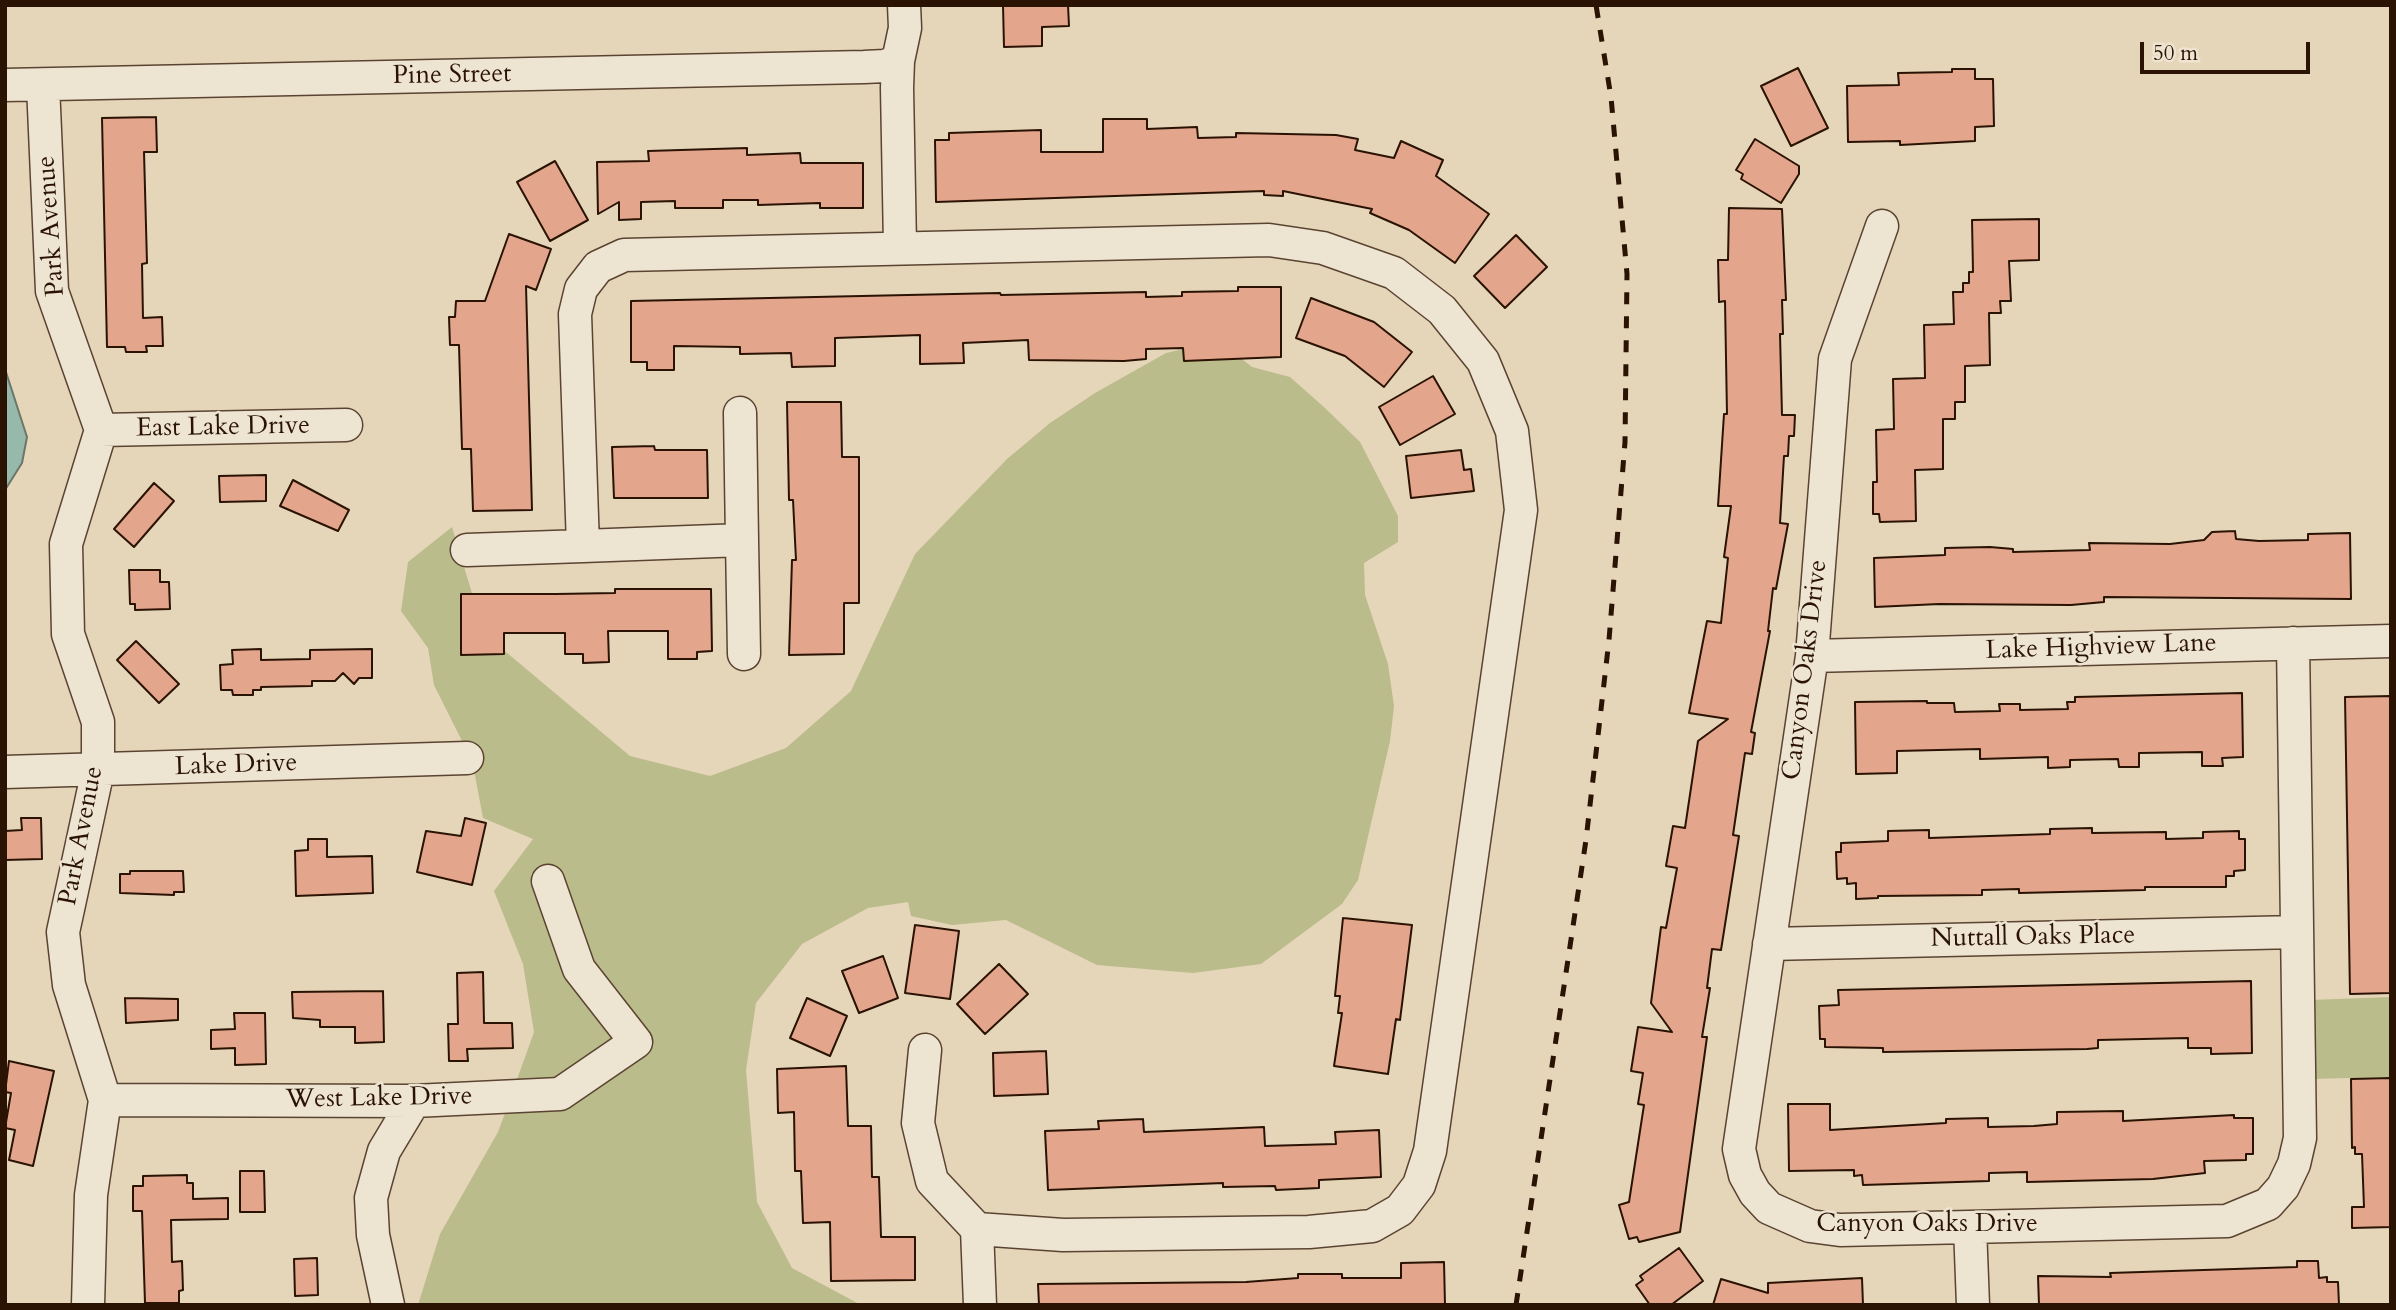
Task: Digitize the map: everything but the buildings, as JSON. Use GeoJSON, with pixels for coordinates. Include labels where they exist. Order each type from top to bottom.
{"type":"FeatureCollection","features":[{"type":"Feature","properties":{"kind":"street"},"geometry":{"type":"LineString","coordinates":[[900,246],[898,61],[905,28],[904,5]]}},
{"type":"Feature","properties":{"kind":"street","name":"Pine Street"},"geometry":{"type":"LineString","coordinates":[[5,85],[864,67],[885,66],[898,61]]}},
{"type":"Feature","properties":{"kind":"street","name":"Park Avenue"},"geometry":{"type":"LineString","coordinates":[[43,85],[52,291],[101,430],[66,544],[68,634],[98,722],[98,770],[63,932],[69,985],[106,1100],[91,1195],[88,1305]]}},
{"type":"Feature","properties":{"kind":"street","name":"Canyon Oaks Drive"},"geometry":{"type":"LineString","coordinates":[[1882,226],[1835,359],[1812,656],[1739,1149],[1745,1175],[1755,1193],[1769,1208],[1810,1226],[1840,1230],[2227,1221],[2268,1204],[2283,1187],[2294,1164],[2300,1138],[2292,643]]}},
{"type":"Feature","properties":{"kind":"street"},"geometry":{"type":"LineString","coordinates":[[583,545],[575,314],[582,289],[598,267],[624,255],[900,246],[1269,240],[1323,248],[1394,273],[1442,310],[1483,361],[1512,431],[1521,510],[1430,1151],[1419,1185],[1400,1210],[1372,1226],[1309,1232],[1063,1235],[977,1228]]}},
{"type":"Feature","properties":{"kind":"street"},"geometry":{"type":"LineString","coordinates":[[740,413],[744,654]]}},
{"type":"Feature","properties":{"kind":"street","name":"East Lake Drive"},"geometry":{"type":"LineString","coordinates":[[101,430],[346,425]]}},
{"type":"Feature","properties":{"kind":"street"},"geometry":{"type":"LineString","coordinates":[[467,550],[742,540]]}},
{"type":"Feature","properties":{"kind":"street","name":"Lake Highview Lane"},"geometry":{"type":"LineString","coordinates":[[1812,656],[2391,641]]}},
{"type":"Feature","properties":{"kind":"street","name":"Lake Drive"},"geometry":{"type":"LineString","coordinates":[[5,772],[467,758]]}},
{"type":"Feature","properties":{"kind":"street","name":"West Lake Drive"},"geometry":{"type":"LineString","coordinates":[[106,1100],[414,1101],[560,1094],[636,1042],[579,969],[548,881]]}},
{"type":"Feature","properties":{"kind":"street","name":"Nuttall Oaks Place"},"geometry":{"type":"LineString","coordinates":[[1769,944],[2297,932]]}},
{"type":"Feature","properties":{"kind":"street"},"geometry":{"type":"LineString","coordinates":[[925,1050],[918,1123],[932,1181],[977,1228],[980,1305]]}},
{"type":"Feature","properties":{"kind":"street"},"geometry":{"type":"LineString","coordinates":[[388,1305],[373,1236],[371,1198],[384,1151],[414,1101]]}},
{"type":"Feature","properties":{"kind":"street"},"geometry":{"type":"LineString","coordinates":[[1970,1227],[1973,1305]]}},
{"type":"Feature","properties":{"kind":"green space"},"geometry":{"type":"Polygon","coordinates":[[[1210,343],[1234,353],[1252,367],[1290,377],[1325,408],[1360,442],[1398,516],[1398,542],[1364,563],[1365,595],[1388,664],[1394,706],[1390,741],[1358,880],[1342,904],[1261,964],[1193,973],[1097,965],[1006,920],[952,925],[911,916],[908,902],[868,908],[802,944],[756,1003],[746,1070],[757,1202],[792,1268],[861,1305],[418,1305],[440,1234],[498,1132],[507,1108],[568,1103],[654,1045],[591,964],[556,866],[531,874],[567,973],[618,1040],[556,1082],[515,1085],[534,1032],[523,964],[494,891],[533,839],[483,818],[474,770],[481,769],[479,746],[465,747],[434,685],[428,648],[401,611],[408,562],[452,527],[478,613],[500,647],[630,756],[710,776],[786,748],[851,691],[915,554],[1007,459],[1050,423],[1095,393],[1166,353],[1210,343]]]}},
{"type":"Feature","properties":{"kind":"green space"},"geometry":{"type":"Polygon","coordinates":[[[2391,997],[2391,1077],[2311,1079],[2310,1000],[2391,997]]]}},
{"type":"Feature","properties":{"kind":"shaded area"},"geometry":{"type":"Polygon","coordinates":[[[5,369],[27,437],[22,463],[5,490],[5,369]]]}},
{"type":"Feature","properties":{"kind":"railway"},"geometry":{"type":"LineString","coordinates":[[1516,1305],[1586,840],[1609,640],[1625,442],[1627,274],[1611,97],[1596,5]]}}]}
